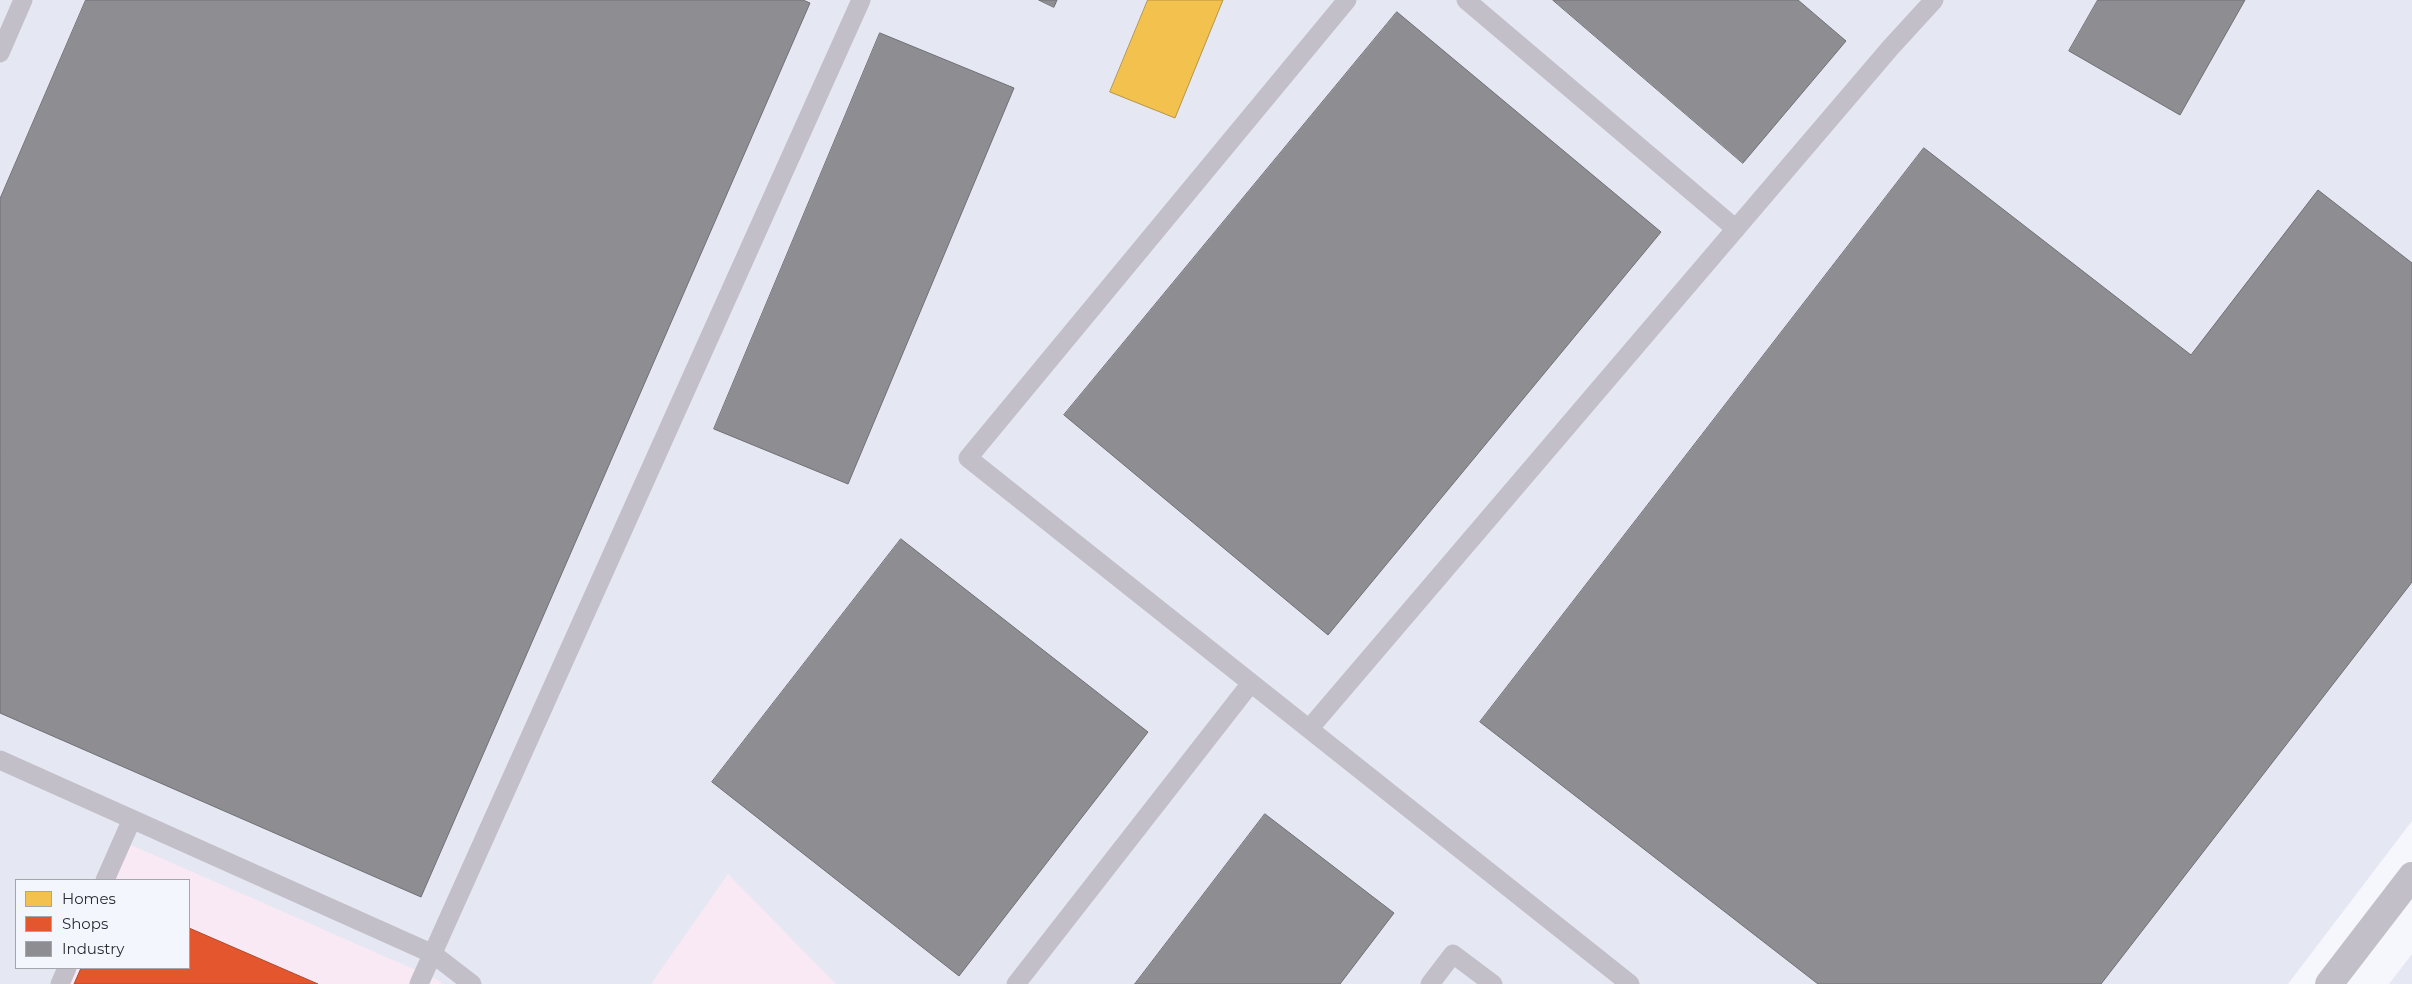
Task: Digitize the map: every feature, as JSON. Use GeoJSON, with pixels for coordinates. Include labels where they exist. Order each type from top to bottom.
{"type":"FeatureCollection","features":[{"type":"Feature","properties":{"kind":"street"},"geometry":{"type":"LineString","coordinates":[[2328,984],[2412,876]]}},
{"type":"Feature","properties":{"kind":"lane"},"geometry":{"type":"LineString","coordinates":[[0,53],[23,0]]}},
{"type":"Feature","properties":{"kind":"lane"},"geometry":{"type":"LineString","coordinates":[[419,984],[861,0]]}},
{"type":"Feature","properties":{"kind":"lane"},"geometry":{"type":"LineString","coordinates":[[1347,0],[968,458],[1630,984]]}},
{"type":"Feature","properties":{"kind":"lane"},"geometry":{"type":"LineString","coordinates":[[1466,0],[1736,228]]}},
{"type":"Feature","properties":{"kind":"lane"},"geometry":{"type":"LineString","coordinates":[[1309,729],[1891,47],[1934,0]]}},
{"type":"Feature","properties":{"kind":"lane"},"geometry":{"type":"LineString","coordinates":[[1016,984],[1251,683]]}},
{"type":"Feature","properties":{"kind":"lane"},"geometry":{"type":"LineString","coordinates":[[0,760],[433,954],[472,984]]}},
{"type":"Feature","properties":{"kind":"lane"},"geometry":{"type":"LineString","coordinates":[[105,879],[132,819]]}},
{"type":"Feature","properties":{"kind":"lane"},"geometry":{"type":"LineString","coordinates":[[1430,984],[1453,954],[1493,984]]}},
{"type":"Feature","properties":{"kind":"lane"},"geometry":{"type":"LineString","coordinates":[[60,984],[67,969]]}},
{"type":"Feature","properties":{"kind":"shaded area"},"geometry":{"type":"Polygon","coordinates":[[[0,0],[2412,0],[2412,821],[2288,984],[0,984],[0,0]]]}},
{"type":"Feature","properties":{"kind":"shaded area"},"geometry":{"type":"Polygon","coordinates":[[[122,841],[436,979],[443,984],[60,984],[67,969],[190,969],[190,879],[105,879],[122,841]]]}},
{"type":"Feature","properties":{"kind":"shaded area"},"geometry":{"type":"Polygon","coordinates":[[[728,874],[836,984],[651,984],[728,874]]]}},
{"type":"Feature","properties":{"kind":"shaded area"},"geometry":{"type":"Polygon","coordinates":[[[2412,954],[2412,984],[2389,984],[2412,954]]]}},
{"type":"Feature","properties":{"kind":"building: Homes"},"geometry":{"type":"Polygon","coordinates":[[[1148,0],[1223,0],[1175,118],[1110,92],[1148,0]]]}},
{"type":"Feature","properties":{"kind":"building: Shops"},"geometry":{"type":"Polygon","coordinates":[[[190,928],[318,984],[74,984],[81,969],[190,969],[190,928]]]}},
{"type":"Feature","properties":{"kind":"building: Industry"},"geometry":{"type":"Polygon","coordinates":[[[86,0],[803,0],[810,3],[421,897],[0,713],[0,199],[86,0]]]}},
{"type":"Feature","properties":{"kind":"building: Industry"},"geometry":{"type":"Polygon","coordinates":[[[1039,0],[1057,0],[1054,7],[1039,0]]]}},
{"type":"Feature","properties":{"kind":"building: Industry"},"geometry":{"type":"Polygon","coordinates":[[[1553,0],[1798,0],[1846,41],[1743,163],[1553,0]]]}},
{"type":"Feature","properties":{"kind":"building: Industry"},"geometry":{"type":"Polygon","coordinates":[[[2098,0],[2245,0],[2180,115],[2069,51],[2098,0]]]}},
{"type":"Feature","properties":{"kind":"building: Industry"},"geometry":{"type":"Polygon","coordinates":[[[1397,12],[1661,232],[1328,635],[1064,415],[1397,12]]]}},
{"type":"Feature","properties":{"kind":"building: Industry"},"geometry":{"type":"Polygon","coordinates":[[[880,33],[1014,88],[848,484],[714,429],[880,33]]]}},
{"type":"Feature","properties":{"kind":"building: Industry"},"geometry":{"type":"Polygon","coordinates":[[[1924,148],[2191,355],[2318,190],[2412,263],[2412,582],[2101,984],[1818,984],[1480,722],[1924,148]]]}},
{"type":"Feature","properties":{"kind":"building: Industry"},"geometry":{"type":"Polygon","coordinates":[[[901,539],[1148,732],[959,976],[712,782],[901,539]]]}},
{"type":"Feature","properties":{"kind":"building: Industry"},"geometry":{"type":"Polygon","coordinates":[[[1265,814],[1394,913],[1340,984],[1135,984],[1265,814]]]}}]}
